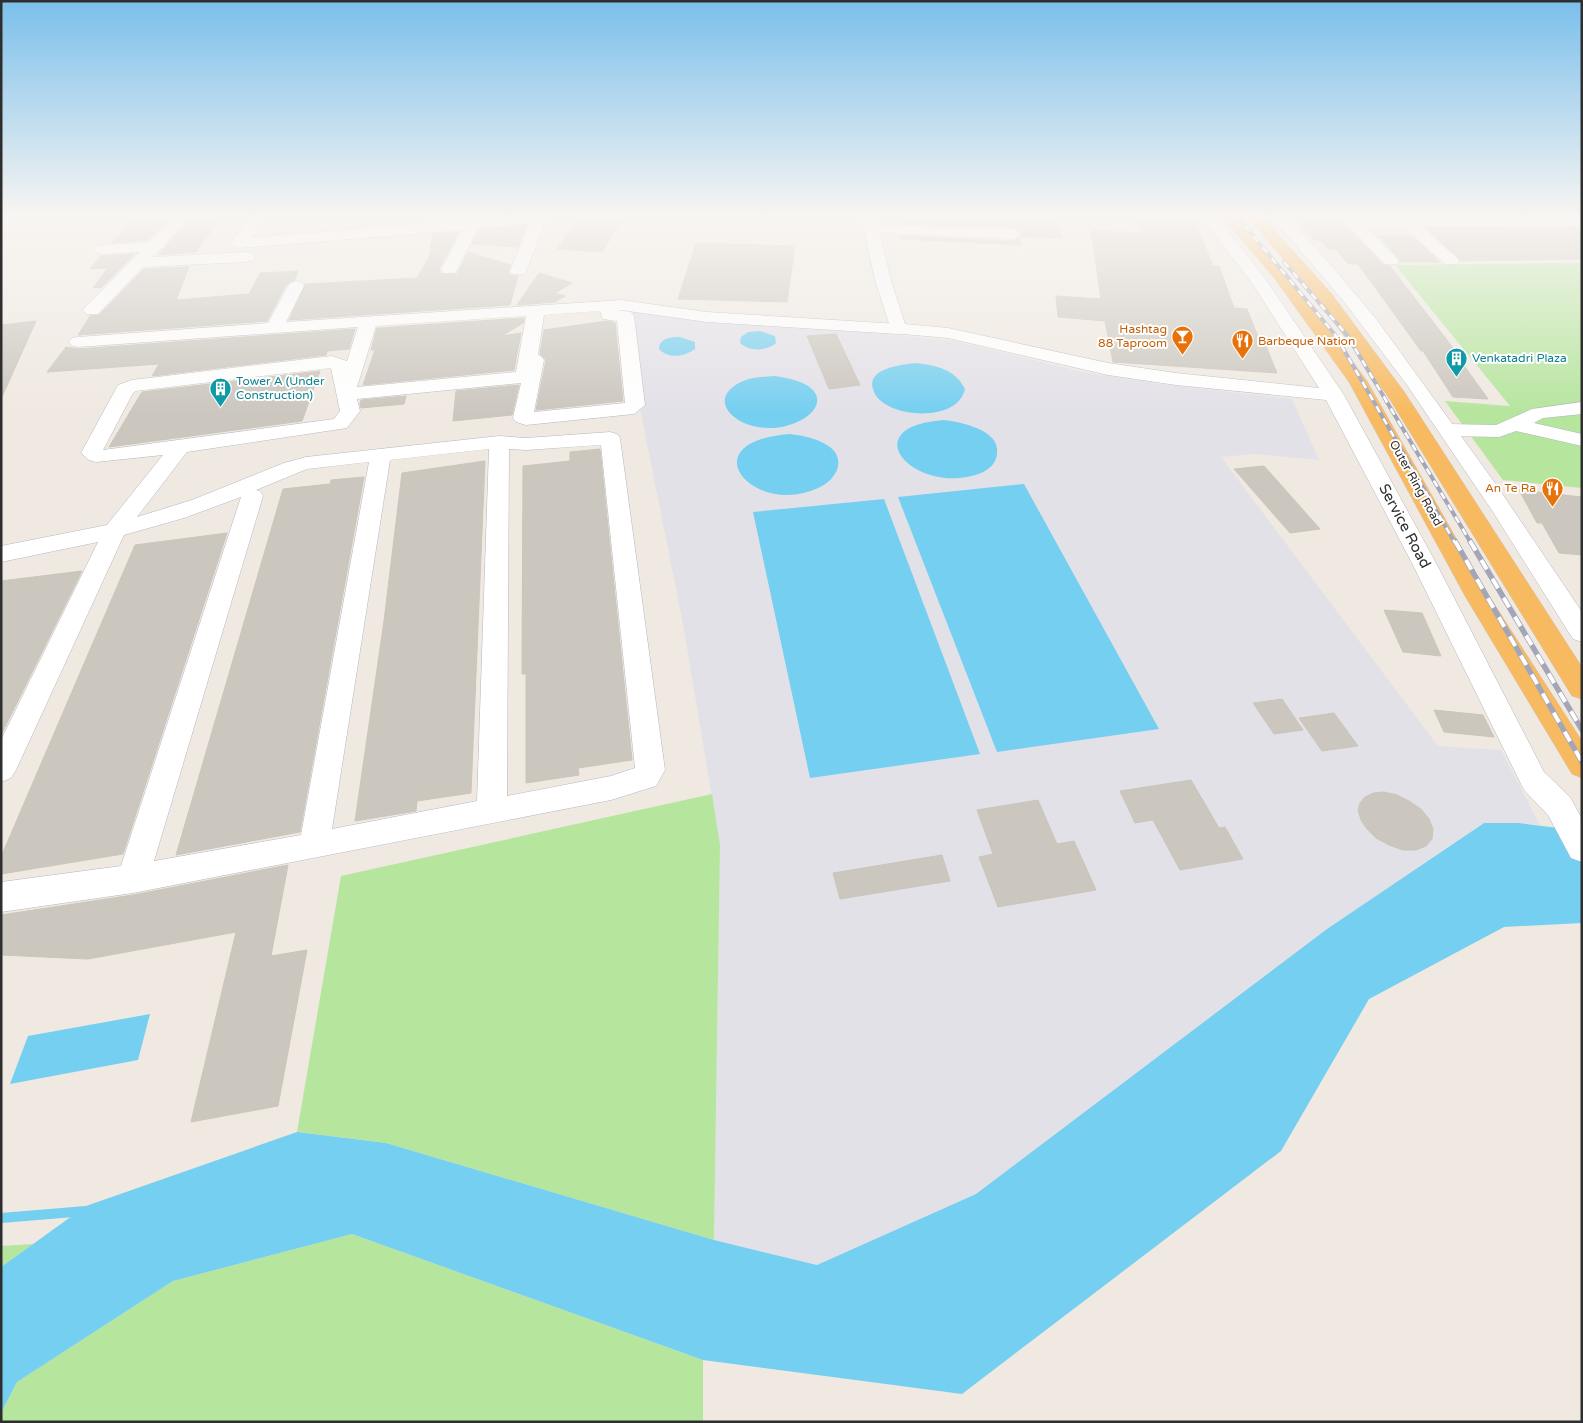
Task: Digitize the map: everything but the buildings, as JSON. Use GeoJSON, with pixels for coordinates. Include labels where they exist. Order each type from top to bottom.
{"type":"FeatureCollection","features":[{"type":"Feature","properties":{"kind":"highway","name":"Outer Ring Road"},"geometry":{"type":"LineString","coordinates":[[1285,281],[1358,381],[1477,596],[1582,766]]}},
{"type":"Feature","properties":{"kind":"highway","name":"Outer Ring Road"},"geometry":{"type":"LineString","coordinates":[[1311,281],[1325,297],[1398,397],[1582,689]]}},
{"type":"Feature","properties":{"kind":"street"},"geometry":{"type":"LineString","coordinates":[[92,310],[120,281]]}},
{"type":"Feature","properties":{"kind":"street"},"geometry":{"type":"LineString","coordinates":[[883,281],[898,329]]}},
{"type":"Feature","properties":{"kind":"street","name":"Service Road"},"geometry":{"type":"LineString","coordinates":[[1259,281],[1271,296],[1334,395],[1420,553],[1534,781],[1559,806],[1582,848]]}},
{"type":"Feature","properties":{"kind":"street"},"geometry":{"type":"LineString","coordinates":[[1337,281],[1448,430],[1527,544],[1582,633]]}},
{"type":"Feature","properties":{"kind":"street"},"geometry":{"type":"LineString","coordinates":[[274,328],[296,286]]}},
{"type":"Feature","properties":{"kind":"street"},"geometry":{"type":"LineString","coordinates":[[78,342],[536,310],[608,310],[625,316],[635,405],[627,410],[530,420],[523,418],[542,329],[548,324],[560,320],[608,310],[621,305],[707,317],[948,333],[1108,370],[1334,395]]}},
{"type":"Feature","properties":{"kind":"street"},"geometry":{"type":"LineString","coordinates":[[369,321],[347,387],[351,394],[525,377],[536,310]]}},
{"type":"Feature","properties":{"kind":"street"},"geometry":{"type":"LineString","coordinates":[[1,770],[113,536],[180,447],[340,424],[350,411],[339,363],[332,362],[132,386],[125,389],[91,453],[101,456],[180,447]]}},
{"type":"Feature","properties":{"kind":"street"},"geometry":{"type":"LineString","coordinates":[[1448,430],[1499,431],[1539,413],[1582,408]]}},
{"type":"Feature","properties":{"kind":"street"},"geometry":{"type":"LineString","coordinates":[[1513,424],[1582,440]]}},
{"type":"Feature","properties":{"kind":"street"},"geometry":{"type":"LineString","coordinates":[[1,554],[113,536],[144,534],[252,496],[312,472],[380,460],[526,444],[610,438],[650,770],[646,777],[611,788],[133,879],[1,897]]}},
{"type":"Feature","properties":{"kind":"street"},"geometry":{"type":"LineString","coordinates":[[492,811],[498,447]]}},
{"type":"Feature","properties":{"kind":"street"},"geometry":{"type":"LineString","coordinates":[[1,566],[48,558],[113,536],[201,504],[292,467],[321,461],[380,460]]}},
{"type":"Feature","properties":{"kind":"street"},"geometry":{"type":"LineString","coordinates":[[314,846],[380,460]]}},
{"type":"Feature","properties":{"kind":"street"},"geometry":{"type":"LineString","coordinates":[[133,879],[252,496]]}},
{"type":"Feature","properties":{"kind":"shaded area"},"geometry":{"type":"Polygon","coordinates":[[[629,308],[955,341],[1083,372],[1161,384],[1292,399],[1319,460],[1254,454],[1221,457],[1438,746],[1501,750],[1540,825],[1483,823],[1327,929],[976,1194],[817,1265],[714,1240],[720,845],[682,619],[640,408],[629,308]]]}},
{"type":"Feature","properties":{"kind":"green space"},"geometry":{"type":"Polygon","coordinates":[[[1408,281],[1582,281],[1582,488],[1503,480],[1445,401],[1510,406],[1408,281]]]}},
{"type":"Feature","properties":{"kind":"green space"},"geometry":{"type":"Polygon","coordinates":[[[712,794],[720,845],[714,1240],[386,1143],[297,1132],[341,876],[712,794]]]}},
{"type":"Feature","properties":{"kind":"green space"},"geometry":{"type":"Polygon","coordinates":[[[352,1234],[703,1360],[703,1422],[1,1422],[1,1413],[17,1382],[173,1281],[352,1234]]]}},
{"type":"Feature","properties":{"kind":"green space"},"geometry":{"type":"Polygon","coordinates":[[[33,1244],[1,1267],[1,1246],[33,1244]]]}},
{"type":"Feature","properties":{"kind":"water"},"geometry":{"type":"Polygon","coordinates":[[[760,331],[775,336],[776,343],[768,348],[753,349],[740,343],[741,337],[748,332],[760,331]]]}},
{"type":"Feature","properties":{"kind":"water"},"geometry":{"type":"Polygon","coordinates":[[[680,337],[695,342],[695,349],[686,354],[671,356],[659,349],[663,340],[680,337]]]}},
{"type":"Feature","properties":{"kind":"water"},"geometry":{"type":"Polygon","coordinates":[[[917,363],[945,370],[961,382],[965,389],[960,399],[953,406],[931,413],[906,412],[894,409],[878,398],[873,389],[872,382],[875,376],[888,368],[917,363]]]}},
{"type":"Feature","properties":{"kind":"water"},"geometry":{"type":"Polygon","coordinates":[[[774,376],[800,382],[814,391],[817,402],[812,412],[800,421],[783,426],[764,428],[744,423],[727,409],[725,398],[733,387],[749,379],[774,376]]]}},
{"type":"Feature","properties":{"kind":"water"},"geometry":{"type":"Polygon","coordinates":[[[944,420],[969,425],[986,433],[993,439],[997,446],[997,454],[992,465],[987,470],[957,478],[935,476],[916,469],[903,458],[898,446],[901,435],[916,425],[944,420]]]}},
{"type":"Feature","properties":{"kind":"water"},"geometry":{"type":"Polygon","coordinates":[[[790,434],[815,439],[831,448],[836,454],[838,461],[837,470],[829,481],[822,486],[797,494],[775,494],[755,487],[742,476],[737,463],[742,450],[759,440],[790,434]]]}},
{"type":"Feature","properties":{"kind":"water"},"geometry":{"type":"Polygon","coordinates":[[[1024,484],[1159,729],[997,752],[898,497],[1024,484]]]}},
{"type":"Feature","properties":{"kind":"water"},"geometry":{"type":"Polygon","coordinates":[[[884,499],[980,754],[810,778],[753,512],[884,499]]]}},
{"type":"Feature","properties":{"kind":"water"},"geometry":{"type":"Polygon","coordinates":[[[1484,823],[1519,823],[1582,831],[1582,923],[1504,927],[1369,999],[1281,1151],[962,1394],[703,1360],[352,1234],[173,1281],[17,1382],[1,1413],[1,1267],[86,1206],[297,1132],[386,1143],[714,1240],[817,1265],[976,1194],[1327,929],[1484,823]]]}},
{"type":"Feature","properties":{"kind":"water"},"geometry":{"type":"Polygon","coordinates":[[[150,1014],[138,1060],[10,1084],[28,1036],[150,1014]]]}},
{"type":"Feature","properties":{"kind":"waterway"},"geometry":{"type":"LineString","coordinates":[[1,1218],[86,1211]]}},
{"type":"Feature","properties":{"kind":"railway"},"geometry":{"type":"LineString","coordinates":[[1291,281],[1336,336],[1455,543]]}},
{"type":"Feature","properties":{"kind":"railway"},"geometry":{"type":"LineString","coordinates":[[1301,281],[1347,335],[1471,543]]}},
{"type":"Feature","properties":{"kind":"railway"},"geometry":{"type":"LineString","coordinates":[[1455,541],[1582,762]]}},
{"type":"Feature","properties":{"kind":"railway"},"geometry":{"type":"LineString","coordinates":[[1470,541],[1582,730]]}},
{"type":"Feature","properties":{"kind":"place","name":"Hashtag 88 Taproom"},"geometry":{"type":"Point","coordinates":[1183,355]}},
{"type":"Feature","properties":{"kind":"place","name":"Barbeque Nation"},"geometry":{"type":"Point","coordinates":[1242,360]}},
{"type":"Feature","properties":{"kind":"place","name":"Venkatadri Plaza"},"geometry":{"type":"Point","coordinates":[1456,377]}},
{"type":"Feature","properties":{"kind":"place","name":"Tower A (Under Construction)"},"geometry":{"type":"Point","coordinates":[220,407]}},
{"type":"Feature","properties":{"kind":"place","name":"An Te Ra"},"geometry":{"type":"Point","coordinates":[1552,507]}}]}
